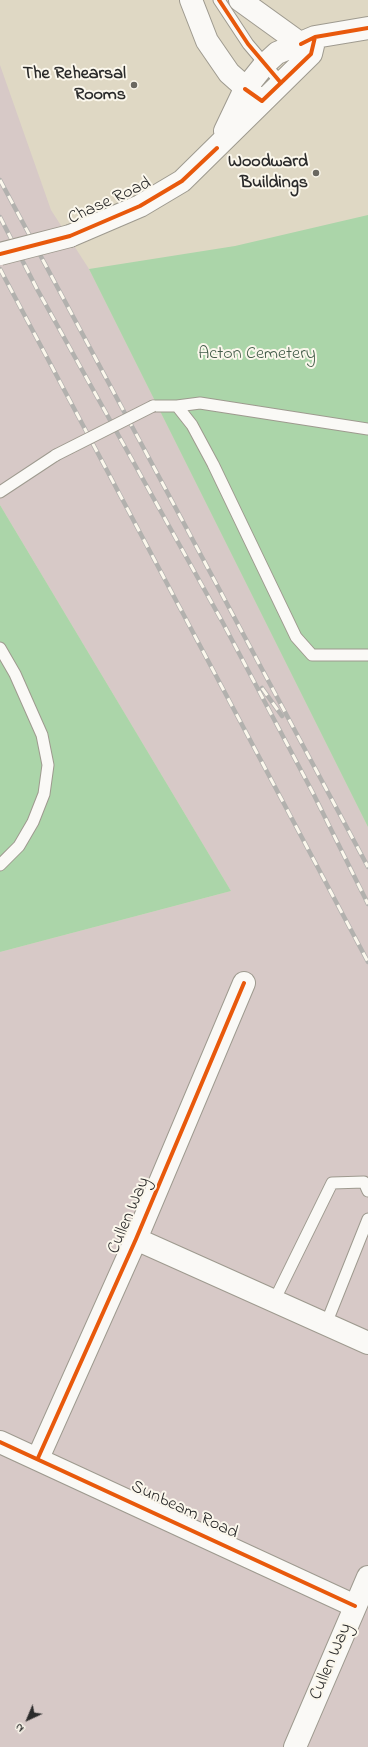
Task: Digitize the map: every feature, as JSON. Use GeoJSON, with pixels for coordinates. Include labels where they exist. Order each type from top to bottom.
{"type":"FeatureCollection","features":[{"type":"Feature","properties":{"kind":"street"},"geometry":{"type":"LineString","coordinates":[[191,0],[207,41],[229,73],[253,95],[265,64],[277,53],[308,41],[368,28]]}},
{"type":"Feature","properties":{"kind":"street"},"geometry":{"type":"LineString","coordinates":[[240,0],[308,41]]}},
{"type":"Feature","properties":{"kind":"street","name":"Chase Road"},"geometry":{"type":"LineString","coordinates":[[0,254],[70,236],[140,206],[182,180],[217,148],[253,95],[281,83],[311,54],[308,41]]}},
{"type":"Feature","properties":{"kind":"street","name":"Cullen Way"},"geometry":{"type":"LineString","coordinates":[[38,1458],[136,1239],[244,983]]}},
{"type":"Feature","properties":{"kind":"street","name":"Cullen Way"},"geometry":{"type":"LineString","coordinates":[[136,1239],[368,1342]]}},
{"type":"Feature","properties":{"kind":"street","name":"Sunbeam Road"},"geometry":{"type":"LineString","coordinates":[[0,1442],[38,1458],[356,1606]]}},
{"type":"Feature","properties":{"kind":"street","name":"Cullen Way"},"geometry":{"type":"LineString","coordinates":[[295,1747],[368,1577]]}},
{"type":"Feature","properties":{"kind":"lane"},"geometry":{"type":"LineString","coordinates":[[219,0],[234,25],[281,83]]}},
{"type":"Feature","properties":{"kind":"lane"},"geometry":{"type":"LineString","coordinates":[[0,492],[56,455],[153,406],[177,406],[200,403],[368,429]]}},
{"type":"Feature","properties":{"kind":"lane"},"geometry":{"type":"LineString","coordinates":[[177,406],[192,425],[213,464],[296,637],[312,654],[368,655]]}},
{"type":"Feature","properties":{"kind":"lane"},"geometry":{"type":"LineString","coordinates":[[0,648],[15,674],[42,734],[48,765],[44,794],[33,822],[19,846],[0,865]]}},
{"type":"Feature","properties":{"kind":"lane"},"geometry":{"type":"LineString","coordinates":[[274,1301],[332,1182],[364,1182],[368,1191]]}},
{"type":"Feature","properties":{"kind":"lane"},"geometry":{"type":"LineString","coordinates":[[326,1324],[368,1218]]}},
{"type":"Feature","properties":{"kind":"shaded area"},"geometry":{"type":"Polygon","coordinates":[[[0,65],[51,210],[89,269],[368,827],[368,1747],[0,1747],[0,952],[231,891],[0,505],[0,65]]]}},
{"type":"Feature","properties":{"kind":"green space","name":"Acton Cemetery"},"geometry":{"type":"Polygon","coordinates":[[[368,215],[368,827],[89,269],[235,246],[368,215]]]}},
{"type":"Feature","properties":{"kind":"green space"},"geometry":{"type":"Polygon","coordinates":[[[0,505],[3,510],[231,891],[0,952],[0,505]]]}},
{"type":"Feature","properties":{"kind":"railway"},"geometry":{"type":"LineString","coordinates":[[0,180],[368,867]]}},
{"type":"Feature","properties":{"kind":"railway"},"geometry":{"type":"LineString","coordinates":[[0,217],[37,289],[223,623],[313,793],[368,904]]}},
{"type":"Feature","properties":{"kind":"railway"},"geometry":{"type":"LineString","coordinates":[[0,269],[368,962]]}},
{"type":"Feature","properties":{"kind":"railway"},"geometry":{"type":"LineString","coordinates":[[262,688],[282,716]]}},
{"type":"Feature","properties":{"kind":"cycle path"},"geometry":{"type":"LineString","coordinates":[[219,0],[248,44],[281,83]]}},
{"type":"Feature","properties":{"kind":"cycle path"},"geometry":{"type":"LineString","coordinates":[[301,44],[315,37],[368,28]]}},
{"type":"Feature","properties":{"kind":"cycle path"},"geometry":{"type":"LineString","coordinates":[[245,89],[262,101],[311,54],[315,37]]}},
{"type":"Feature","properties":{"kind":"cycle path"},"geometry":{"type":"LineString","coordinates":[[0,254],[70,236],[140,206],[182,181],[217,148]]}},
{"type":"Feature","properties":{"kind":"cycle path"},"geometry":{"type":"LineString","coordinates":[[38,1458],[136,1239],[244,983]]}},
{"type":"Feature","properties":{"kind":"cycle path"},"geometry":{"type":"LineString","coordinates":[[0,1442],[355,1606]]}},
{"type":"Feature","properties":{"kind":"place","name":"The Rehearsal Rooms"},"geometry":{"type":"Point","coordinates":[134,85]}},
{"type":"Feature","properties":{"kind":"place","name":"Woodward Buildings"},"geometry":{"type":"Point","coordinates":[316,173]}}]}
